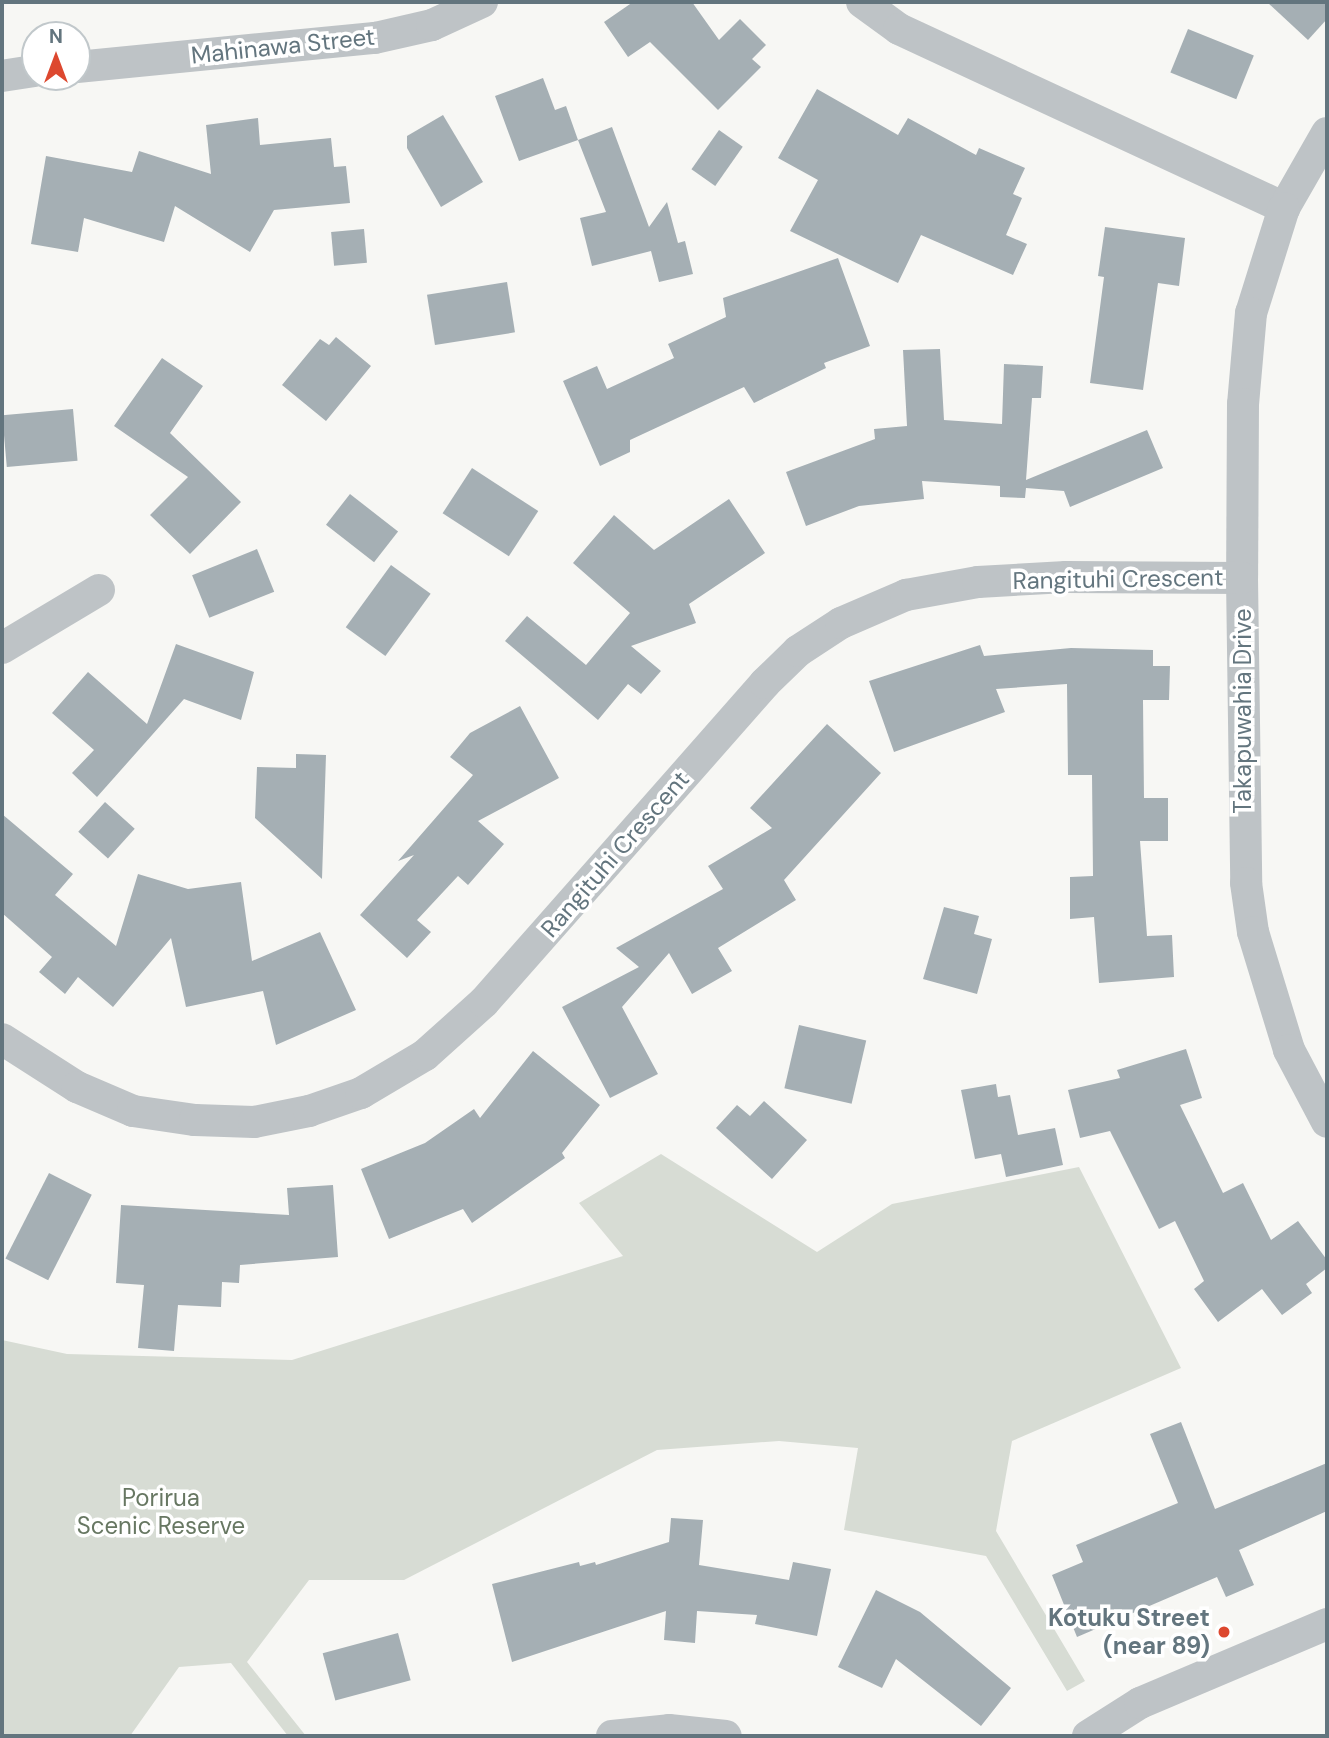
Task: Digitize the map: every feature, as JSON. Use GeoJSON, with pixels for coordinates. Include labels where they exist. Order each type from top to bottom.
{"type":"FeatureCollection","features":[{"type":"Feature","properties":{"kind":"street","name":"Mahinawa Street"},"geometry":{"type":"LineString","coordinates":[[91,66],[375,38],[432,25],[482,2]]}},
{"type":"Feature","properties":{"kind":"street"},"geometry":{"type":"LineString","coordinates":[[862,2],[899,29],[1284,208]]}},
{"type":"Feature","properties":{"kind":"street"},"geometry":{"type":"LineString","coordinates":[[2,76],[21,73]]}},
{"type":"Feature","properties":{"kind":"street","name":"Takapuwahia Drive"},"geometry":{"type":"LineString","coordinates":[[1327,133],[1284,208],[1251,313],[1243,404],[1242,578],[1246,883],[1253,932],[1289,1050],[1327,1122]]}},
{"type":"Feature","properties":{"kind":"street","name":"Rangituhi Crescent"},"geometry":{"type":"LineString","coordinates":[[2,1039],[78,1087],[133,1111],[195,1120],[254,1122],[309,1111],[361,1093],[425,1055],[484,1002],[765,683],[798,651],[841,623],[906,595],[978,582],[1078,577],[1242,578]]}},
{"type":"Feature","properties":{"kind":"street"},"geometry":{"type":"LineString","coordinates":[[2,648],[99,590]]}},
{"type":"Feature","properties":{"kind":"street"},"geometry":{"type":"LineString","coordinates":[[1088,1736],[1140,1703],[1327,1625]]}},
{"type":"Feature","properties":{"kind":"street"},"geometry":{"type":"LineString","coordinates":[[612,1736],[669,1730],[726,1736]]}},
{"type":"Feature","properties":{"kind":"green space","name":"Porirua Scenic Reserve"},"geometry":{"type":"Polygon","coordinates":[[[661,1154],[817,1252],[892,1204],[1079,1167],[1181,1368],[1012,1441],[996,1531],[1085,1681],[1067,1691],[986,1556],[844,1530],[858,1448],[779,1441],[657,1450],[404,1580],[309,1580],[247,1662],[306,1736],[288,1736],[231,1663],[179,1667],[130,1736],[2,1736],[2,1340],[67,1354],[292,1360],[623,1256],[579,1203],[661,1154]]]}},
{"type":"Feature","properties":{"kind":"building"},"geometry":{"type":"Polygon","coordinates":[[[633,2],[692,2],[719,40],[740,19],[766,45],[752,59],[761,67],[718,110],[650,42],[628,57],[604,22],[633,2]]]}},
{"type":"Feature","properties":{"kind":"building"},"geometry":{"type":"Polygon","coordinates":[[[1267,2],[1327,2],[1327,19],[1308,40],[1267,2]]]}},
{"type":"Feature","properties":{"kind":"building"},"geometry":{"type":"Polygon","coordinates":[[[1188,29],[1254,56],[1236,99],[1170,73],[1188,29]]]}},
{"type":"Feature","properties":{"kind":"building"},"geometry":{"type":"Polygon","coordinates":[[[543,78],[555,110],[566,106],[578,140],[519,161],[495,96],[543,78]]]}},
{"type":"Feature","properties":{"kind":"building"},"geometry":{"type":"Polygon","coordinates":[[[817,89],[898,135],[908,118],[976,155],[979,148],[1025,168],[1013,194],[1022,198],[1006,235],[1027,244],[1013,275],[921,235],[898,283],[790,231],[818,180],[778,158],[817,89]]]}},
{"type":"Feature","properties":{"kind":"building"},"geometry":{"type":"Polygon","coordinates":[[[443,115],[483,182],[441,207],[407,148],[407,136],[443,115]]]}},
{"type":"Feature","properties":{"kind":"building"},"geometry":{"type":"Polygon","coordinates":[[[258,118],[260,145],[331,138],[334,167],[346,166],[350,203],[274,210],[250,252],[175,206],[164,242],[84,218],[78,252],[31,244],[46,156],[132,172],[139,151],[211,174],[206,125],[258,118]]]}},
{"type":"Feature","properties":{"kind":"building"},"geometry":{"type":"Polygon","coordinates":[[[612,127],[649,227],[667,202],[678,243],[685,241],[693,274],[659,282],[651,251],[592,266],[580,218],[606,212],[578,140],[612,127]]]}},
{"type":"Feature","properties":{"kind":"building"},"geometry":{"type":"Polygon","coordinates":[[[719,130],[743,147],[715,186],[691,169],[719,130]]]}},
{"type":"Feature","properties":{"kind":"building"},"geometry":{"type":"Polygon","coordinates":[[[1105,227],[1185,238],[1179,286],[1158,283],[1143,390],[1090,383],[1104,277],[1098,276],[1105,227]]]}},
{"type":"Feature","properties":{"kind":"building"},"geometry":{"type":"Polygon","coordinates":[[[364,229],[367,263],[334,266],[331,232],[364,229]]]}},
{"type":"Feature","properties":{"kind":"building"},"geometry":{"type":"Polygon","coordinates":[[[838,258],[870,346],[824,363],[826,368],[754,403],[744,387],[630,440],[630,452],[600,466],[563,381],[597,366],[607,389],[674,358],[668,344],[726,317],[723,298],[838,258]]]}},
{"type":"Feature","properties":{"kind":"building"},"geometry":{"type":"Polygon","coordinates":[[[507,282],[515,332],[435,345],[427,295],[507,282]]]}},
{"type":"Feature","properties":{"kind":"building"},"geometry":{"type":"Polygon","coordinates":[[[336,337],[371,366],[326,421],[282,385],[320,339],[329,345],[336,337]]]}},
{"type":"Feature","properties":{"kind":"building"},"geometry":{"type":"Polygon","coordinates":[[[940,349],[944,420],[1002,424],[1004,364],[1043,366],[1041,398],[1032,398],[1026,480],[1147,430],[1163,468],[1070,507],[1064,491],[1026,488],[1025,498],[1000,497],[1000,486],[922,481],[924,499],[859,506],[806,526],[786,472],[875,439],[874,429],[907,426],[903,350],[940,349]]]}},
{"type":"Feature","properties":{"kind":"building"},"geometry":{"type":"Polygon","coordinates":[[[162,358],[203,386],[170,433],[241,502],[190,554],[150,515],[188,477],[114,426],[162,358]]]}},
{"type":"Feature","properties":{"kind":"building"},"geometry":{"type":"Polygon","coordinates":[[[73,409],[78,461],[7,467],[2,415],[73,409]]]}},
{"type":"Feature","properties":{"kind":"building"},"geometry":{"type":"Polygon","coordinates":[[[472,468],[538,511],[509,556],[443,513],[472,468]]]}},
{"type":"Feature","properties":{"kind":"building"},"geometry":{"type":"Polygon","coordinates":[[[350,494],[398,532],[374,562],[326,525],[350,494]]]}},
{"type":"Feature","properties":{"kind":"building"},"geometry":{"type":"Polygon","coordinates":[[[729,499],[765,553],[689,604],[696,623],[631,646],[661,671],[641,694],[628,684],[598,720],[505,641],[527,616],[586,665],[630,613],[573,563],[614,515],[654,550],[729,499]]]}},
{"type":"Feature","properties":{"kind":"building"},"geometry":{"type":"Polygon","coordinates":[[[257,549],[274,592],[209,618],[192,575],[257,549]]]}},
{"type":"Feature","properties":{"kind":"building"},"geometry":{"type":"Polygon","coordinates":[[[391,565],[431,594],[385,656],[346,627],[391,565]]]}},
{"type":"Feature","properties":{"kind":"building"},"geometry":{"type":"Polygon","coordinates":[[[176,644],[254,672],[241,720],[184,699],[97,797],[72,773],[94,750],[52,713],[88,672],[147,724],[176,644]]]}},
{"type":"Feature","properties":{"kind":"building"},"geometry":{"type":"Polygon","coordinates":[[[980,645],[984,656],[1071,648],[1153,650],[1153,666],[1170,666],[1169,700],[1143,700],[1144,798],[1168,798],[1168,841],[1140,841],[1147,936],[1172,935],[1174,977],[1099,983],[1094,917],[1070,919],[1070,877],[1093,876],[1092,775],[1068,775],[1067,684],[996,689],[1005,712],[894,752],[869,681],[980,645]]]}},
{"type":"Feature","properties":{"kind":"building"},"geometry":{"type":"Polygon","coordinates":[[[520,706],[559,778],[478,821],[504,844],[468,885],[458,876],[417,920],[431,932],[407,958],[360,915],[414,855],[398,861],[473,775],[450,757],[470,733],[520,706]]]}},
{"type":"Feature","properties":{"kind":"building"},"geometry":{"type":"Polygon","coordinates":[[[827,724],[881,773],[784,880],[796,900],[718,948],[732,971],[692,994],[669,953],[622,1007],[658,1074],[610,1098],[562,1007],[639,967],[616,948],[723,889],[708,866],[772,828],[750,808],[827,724]]]}},
{"type":"Feature","properties":{"kind":"building"},"geometry":{"type":"Polygon","coordinates":[[[296,754],[326,755],[322,879],[255,818],[257,767],[296,768],[296,754]]]}},
{"type":"Feature","properties":{"kind":"building"},"geometry":{"type":"Polygon","coordinates":[[[105,802],[135,829],[108,858],[78,832],[105,802]]]}},
{"type":"Feature","properties":{"kind":"building"},"geometry":{"type":"Polygon","coordinates":[[[2,814],[73,874],[55,895],[116,946],[138,874],[188,889],[241,882],[252,961],[320,932],[356,1010],[276,1045],[263,991],[186,1007],[171,938],[113,1007],[78,977],[65,994],[39,972],[52,957],[2,913],[2,814]]]}},
{"type":"Feature","properties":{"kind":"building"},"geometry":{"type":"Polygon","coordinates":[[[944,907],[979,916],[974,934],[992,939],[977,994],[923,979],[944,907]]]}},
{"type":"Feature","properties":{"kind":"building"},"geometry":{"type":"Polygon","coordinates":[[[799,1025],[866,1041],[852,1104],[784,1088],[799,1025]]]}},
{"type":"Feature","properties":{"kind":"building"},"geometry":{"type":"Polygon","coordinates":[[[1186,1049],[1202,1098],[1180,1105],[1223,1193],[1243,1183],[1271,1240],[1298,1221],[1327,1260],[1327,1268],[1306,1284],[1312,1293],[1282,1315],[1262,1289],[1218,1322],[1194,1289],[1204,1281],[1175,1221],[1159,1229],[1110,1131],[1080,1138],[1068,1090],[1120,1078],[1117,1070],[1186,1049]]]}},
{"type":"Feature","properties":{"kind":"building"},"geometry":{"type":"Polygon","coordinates":[[[533,1051],[600,1105],[562,1153],[565,1158],[472,1223],[463,1209],[389,1239],[361,1169],[425,1143],[474,1109],[480,1118],[533,1051]]]}},
{"type":"Feature","properties":{"kind":"building"},"geometry":{"type":"Polygon","coordinates":[[[996,1084],[998,1097],[1010,1095],[1018,1135],[1055,1128],[1063,1165],[1006,1177],[1001,1154],[975,1159],[961,1090],[996,1084]]]}},
{"type":"Feature","properties":{"kind":"building"},"geometry":{"type":"Polygon","coordinates":[[[764,1101],[807,1140],[772,1179],[716,1128],[737,1105],[750,1116],[764,1101]]]}},
{"type":"Feature","properties":{"kind":"building"},"geometry":{"type":"Polygon","coordinates":[[[49,1173],[92,1195],[48,1280],[5,1259],[49,1173]]]}},
{"type":"Feature","properties":{"kind":"building"},"geometry":{"type":"Polygon","coordinates":[[[333,1185],[338,1257],[240,1265],[239,1283],[222,1282],[221,1307],[178,1305],[174,1351],[138,1348],[144,1285],[116,1283],[121,1205],[289,1215],[287,1188],[333,1185]]]}},
{"type":"Feature","properties":{"kind":"building"},"geometry":{"type":"Polygon","coordinates":[[[1181,1422],[1215,1509],[1327,1463],[1327,1511],[1239,1550],[1254,1585],[1226,1597],[1217,1577],[1077,1637],[1052,1575],[1083,1562],[1076,1545],[1178,1503],[1150,1434],[1181,1422]]]}},
{"type":"Feature","properties":{"kind":"building"},"geometry":{"type":"Polygon","coordinates":[[[671,1518],[703,1520],[699,1565],[789,1580],[793,1562],[831,1569],[817,1636],[755,1624],[757,1615],[697,1611],[695,1643],[664,1640],[666,1611],[512,1662],[492,1584],[579,1562],[580,1566],[595,1562],[596,1565],[669,1542],[671,1518]]]}},
{"type":"Feature","properties":{"kind":"building"},"geometry":{"type":"Polygon","coordinates":[[[876,1590],[920,1612],[1011,1688],[981,1726],[896,1659],[882,1688],[838,1667],[876,1590]]]}},
{"type":"Feature","properties":{"kind":"building"},"geometry":{"type":"Polygon","coordinates":[[[398,1633],[411,1680],[335,1701],[323,1653],[398,1633]]]}},
{"type":"Feature","properties":{"kind":"place","name":"Kotuku Street (near 89)"},"geometry":{"type":"Point","coordinates":[1224,1632]}}]}
